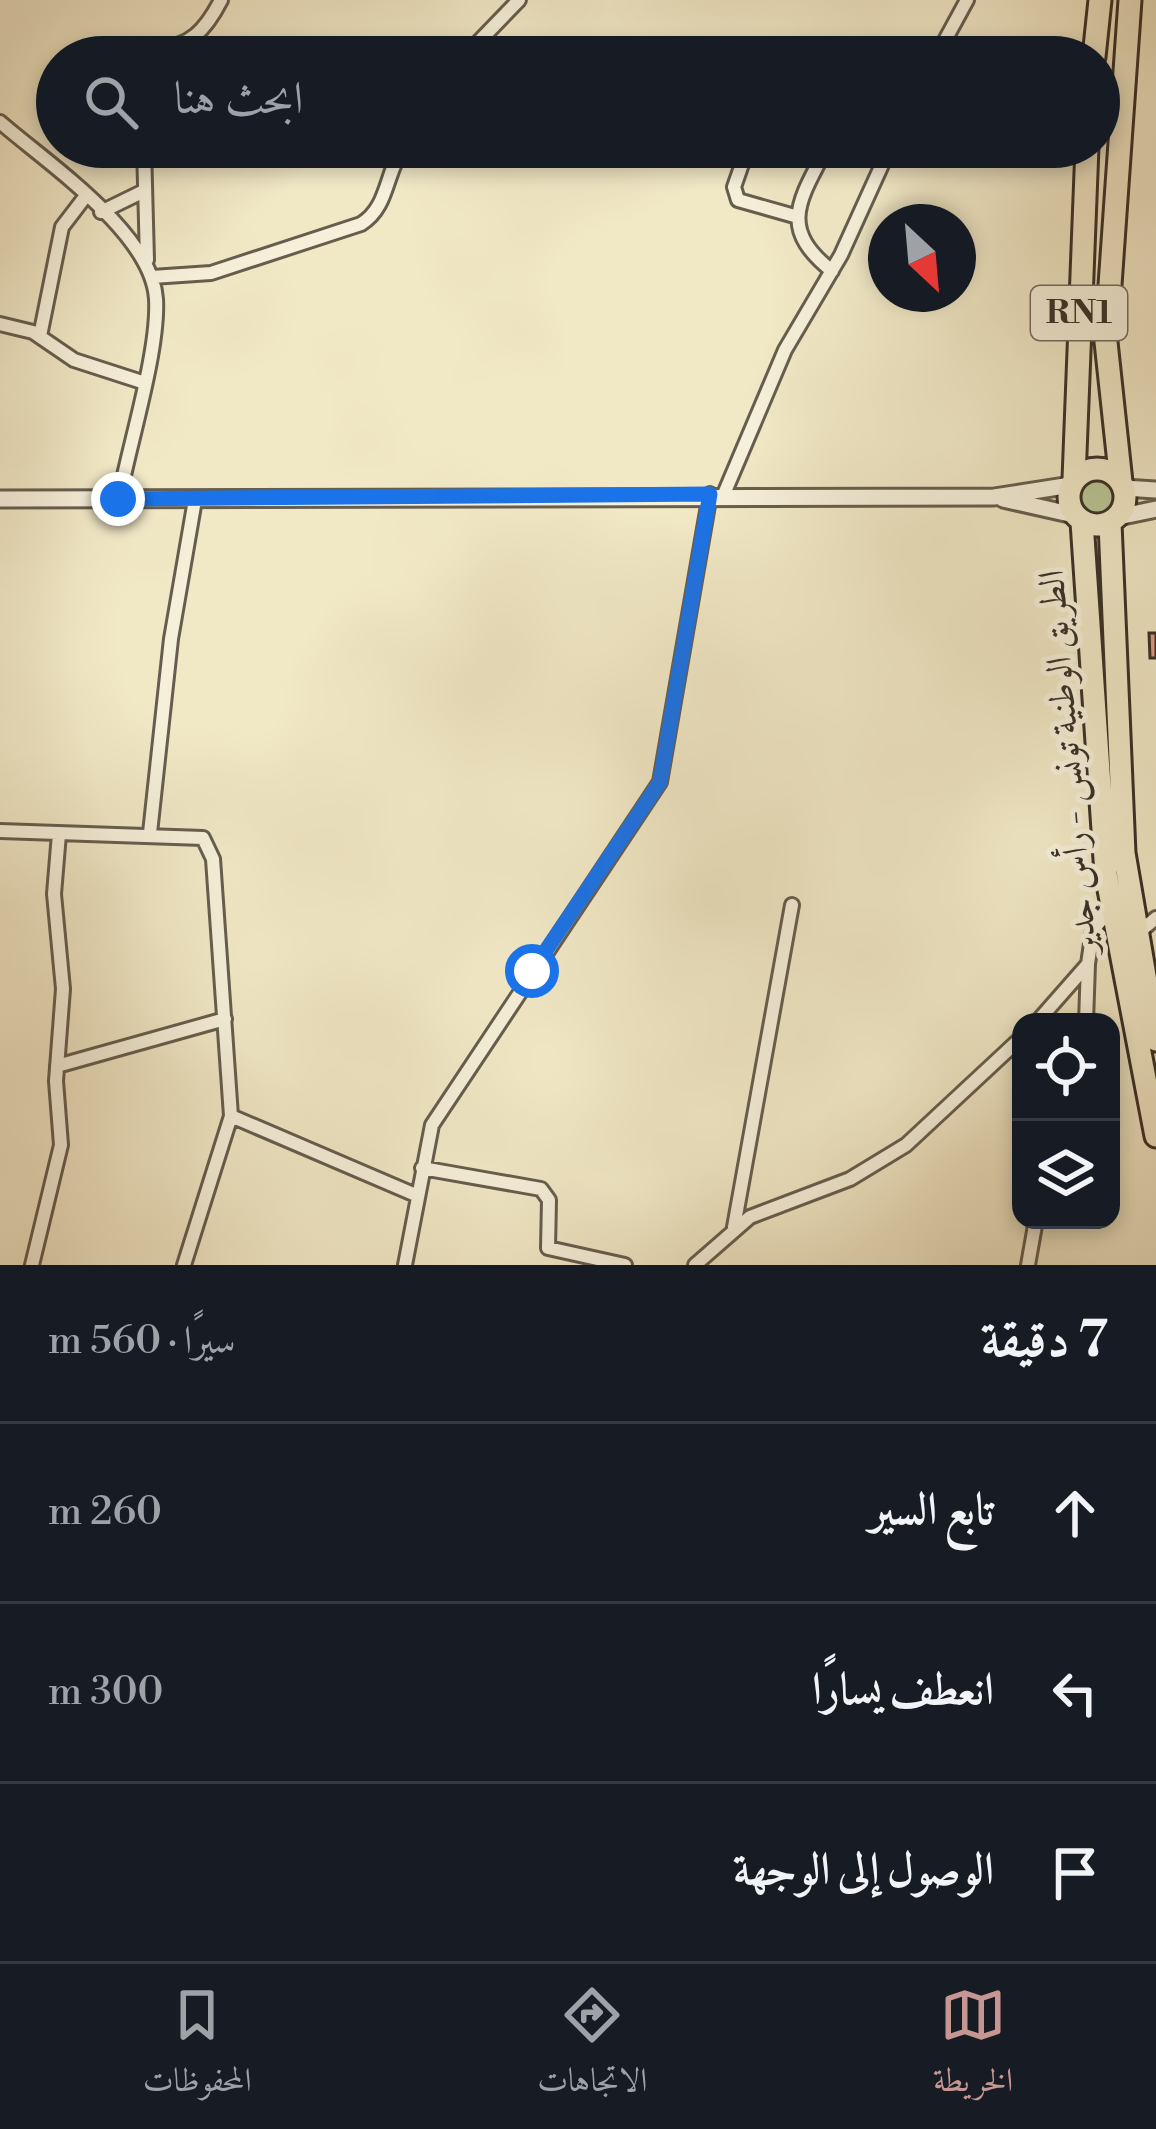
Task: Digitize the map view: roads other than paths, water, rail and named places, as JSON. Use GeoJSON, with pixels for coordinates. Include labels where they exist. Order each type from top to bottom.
{"type":"FeatureCollection","features":[{"type":"Feature","properties":{"kind":"highway"},"geometry":{"type":"LineString","coordinates":[[1096,36],[1100,0]]}},
{"type":"Feature","properties":{"kind":"highway","name":"RN1"},"geometry":{"type":"LineString","coordinates":[[1120,142],[1130,0]]}},
{"type":"Feature","properties":{"kind":"highway","name":"RN1"},"geometry":{"type":"LineString","coordinates":[[1078,519],[1068,497],[1086,168]]}},
{"type":"Feature","properties":{"kind":"highway","name":"RN1"},"geometry":{"type":"LineString","coordinates":[[1114,520],[1123,485],[1106,342],[1118,168]]}},
{"type":"Feature","properties":{"kind":"highway"},"geometry":{"type":"LineString","coordinates":[[1072,482],[1098,469],[1123,485]]}},
{"type":"Feature","properties":{"kind":"highway"},"geometry":{"type":"LineString","coordinates":[[1078,519],[1114,520]]}},
{"type":"Feature","properties":{"kind":"highway","name":"الطريق الوطنية تونس - رأس جدير"},"geometry":{"type":"LineString","coordinates":[[1078,519],[1095,773],[1110,909],[1156,1136]]}},
{"type":"Feature","properties":{"kind":"highway","name":"الطريق الوطنية تونس - رأس جدير"},"geometry":{"type":"LineString","coordinates":[[1114,520],[1118,779],[1136,935],[1156,1040]]}},
{"type":"Feature","properties":{"kind":"street"},"geometry":{"type":"LineString","coordinates":[[195,36],[220,0]]}},
{"type":"Feature","properties":{"kind":"street"},"geometry":{"type":"LineString","coordinates":[[484,36],[519,0]]}},
{"type":"Feature","properties":{"kind":"street"},"geometry":{"type":"LineString","coordinates":[[948,36],[968,0]]}},
{"type":"Feature","properties":{"kind":"street"},"geometry":{"type":"LineString","coordinates":[[0,122],[36,154]]}},
{"type":"Feature","properties":{"kind":"street"},"geometry":{"type":"LineString","coordinates":[[52,168],[128,236],[149,272],[179,279],[362,224],[381,205],[391,168]]}},
{"type":"Feature","properties":{"kind":"street"},"geometry":{"type":"LineString","coordinates":[[118,499],[156,315],[144,168]]}},
{"type":"Feature","properties":{"kind":"street"},"geometry":{"type":"LineString","coordinates":[[741,168],[734,187],[738,200],[798,217]]}},
{"type":"Feature","properties":{"kind":"street"},"geometry":{"type":"LineString","coordinates":[[818,168],[798,217],[802,245],[832,271]]}},
{"type":"Feature","properties":{"kind":"street"},"geometry":{"type":"LineString","coordinates":[[405,1265],[428,1136],[443,1104],[660,782],[717,494],[784,350],[832,271],[880,168]]}},
{"type":"Feature","properties":{"kind":"street"},"geometry":{"type":"LineString","coordinates":[[101,212],[144,191]]}},
{"type":"Feature","properties":{"kind":"street"},"geometry":{"type":"LineString","coordinates":[[40,336],[62,227],[85,197]]}},
{"type":"Feature","properties":{"kind":"street"},"geometry":{"type":"LineString","coordinates":[[0,324],[40,336],[74,361],[142,382]]}},
{"type":"Feature","properties":{"kind":"street"},"geometry":{"type":"LineString","coordinates":[[0,499],[994,497],[1072,482]]}},
{"type":"Feature","properties":{"kind":"street"},"geometry":{"type":"LineString","coordinates":[[1123,485],[1156,490]]}},
{"type":"Feature","properties":{"kind":"street"},"geometry":{"type":"LineString","coordinates":[[994,497],[1078,519]]}},
{"type":"Feature","properties":{"kind":"street"},"geometry":{"type":"LineString","coordinates":[[150,833],[171,639],[195,500]]}},
{"type":"Feature","properties":{"kind":"street"},"geometry":{"type":"LineString","coordinates":[[1114,520],[1156,509]]}},
{"type":"Feature","properties":{"kind":"street"},"geometry":{"type":"LineString","coordinates":[[0,831],[196,835],[212,848],[231,1116],[184,1265]]}},
{"type":"Feature","properties":{"kind":"street"},"geometry":{"type":"LineString","coordinates":[[32,1265],[61,1145],[57,1066],[63,1023],[55,918],[59,835]]}},
{"type":"Feature","properties":{"kind":"street"},"geometry":{"type":"LineString","coordinates":[[734,1227],[792,905]]}},
{"type":"Feature","properties":{"kind":"street"},"geometry":{"type":"LineString","coordinates":[[1086,1013],[1093,930],[1110,909]]}},
{"type":"Feature","properties":{"kind":"street"},"geometry":{"type":"LineString","coordinates":[[1136,935],[1156,918]]}},
{"type":"Feature","properties":{"kind":"street"},"geometry":{"type":"LineString","coordinates":[[1045,1013],[1088,964]]}},
{"type":"Feature","properties":{"kind":"street"},"geometry":{"type":"LineString","coordinates":[[57,1066],[225,1019]]}},
{"type":"Feature","properties":{"kind":"street"},"geometry":{"type":"LineString","coordinates":[[694,1265],[734,1227],[881,1162],[1012,1046]]}},
{"type":"Feature","properties":{"kind":"street"},"geometry":{"type":"LineString","coordinates":[[231,1116],[418,1196]]}},
{"type":"Feature","properties":{"kind":"street"},"geometry":{"type":"LineString","coordinates":[[422,1168],[541,1189],[549,1200],[548,1248],[625,1265]]}},
{"type":"Feature","properties":{"kind":"street"},"geometry":{"type":"LineString","coordinates":[[1028,1265],[1034,1229]]}}]}
